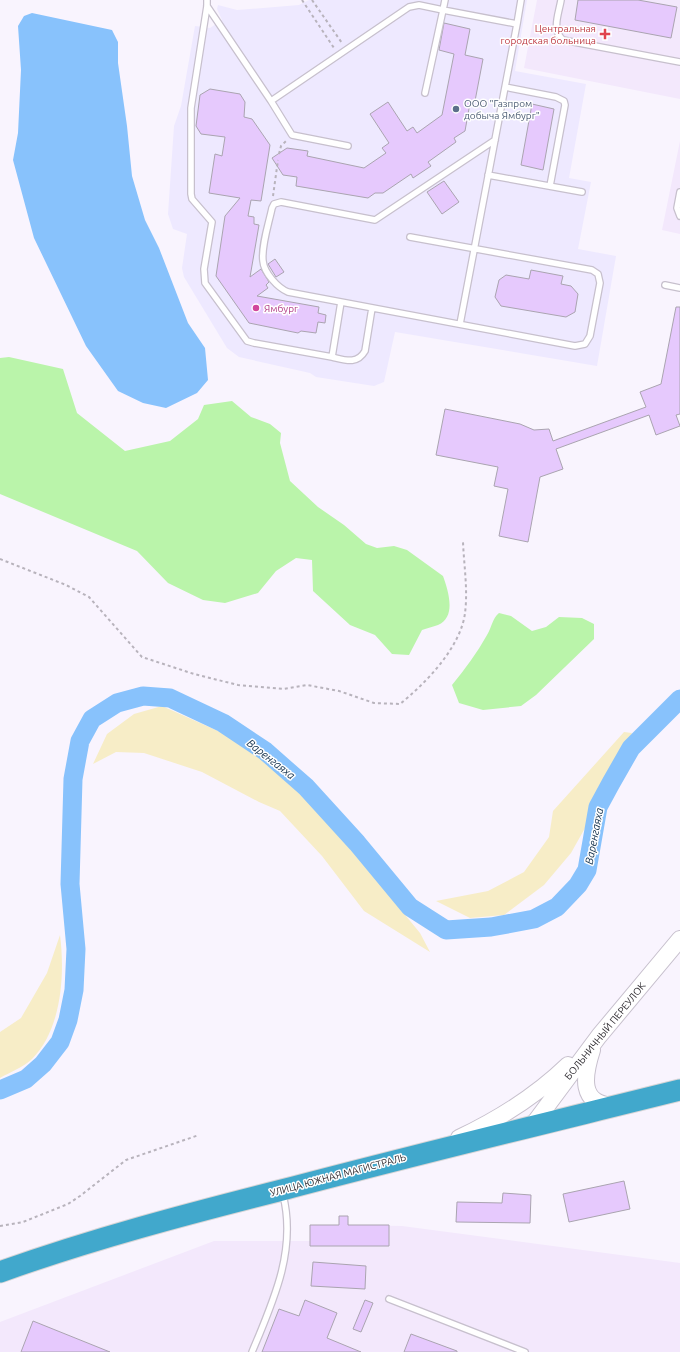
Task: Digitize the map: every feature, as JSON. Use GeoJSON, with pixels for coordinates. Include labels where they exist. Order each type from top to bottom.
{"type":"FeatureCollection","features":[{"type":"Feature","properties":{"kind":"highway","name":"УЛИЦА ЮЖНАЯ МАГИСТРАЛЬ"},"geometry":{"type":"LineString","coordinates":[[0,1272],[109,1235],[426,1152],[680,1090]]}},
{"type":"Feature","properties":{"kind":"street","name":"БОЛЬНИЧНЫЙ ПЕРЕУЛОК"},"geometry":{"type":"LineString","coordinates":[[532,1126],[599,1036],[680,939]]}},
{"type":"Feature","properties":{"kind":"street"},"geometry":{"type":"LineString","coordinates":[[599,1036],[586,1072],[587,1089],[595,1101],[607,1106],[617,1106]]}},
{"type":"Feature","properties":{"kind":"street"},"geometry":{"type":"LineString","coordinates":[[426,1152],[477,1130],[521,1104],[557,1075],[599,1036]]}},
{"type":"Feature","properties":{"kind":"lane"},"geometry":{"type":"LineString","coordinates":[[425,93],[445,0]]}},
{"type":"Feature","properties":{"kind":"lane"},"geometry":{"type":"LineString","coordinates":[[460,324],[521,0]]}},
{"type":"Feature","properties":{"kind":"lane"},"geometry":{"type":"LineString","coordinates":[[561,0],[556,25],[557,32],[563,40],[680,62]]}},
{"type":"Feature","properties":{"kind":"lane"},"geometry":{"type":"LineString","coordinates":[[207,3],[292,135],[348,146]]}},
{"type":"Feature","properties":{"kind":"lane"},"geometry":{"type":"LineString","coordinates":[[207,3],[190,122],[192,200],[212,222],[204,269],[205,282],[247,341],[254,344],[352,361],[358,360],[363,355],[372,308]]}},
{"type":"Feature","properties":{"kind":"lane"},"geometry":{"type":"LineString","coordinates":[[271,101],[409,7],[420,5],[517,24]]}},
{"type":"Feature","properties":{"kind":"lane"},"geometry":{"type":"LineString","coordinates":[[505,87],[556,97],[564,101],[565,106],[550,186]]}},
{"type":"Feature","properties":{"kind":"lane"},"geometry":{"type":"LineString","coordinates":[[410,238],[595,272],[600,278],[600,283],[590,336],[585,344],[575,346],[288,292],[282,289],[273,279],[263,263],[272,208],[274,204],[281,202],[375,220],[495,140]]}},
{"type":"Feature","properties":{"kind":"lane"},"geometry":{"type":"LineString","coordinates":[[488,175],[582,192]]}},
{"type":"Feature","properties":{"kind":"lane"},"geometry":{"type":"LineString","coordinates":[[680,192],[677,208],[680,216]]}},
{"type":"Feature","properties":{"kind":"lane"},"geometry":{"type":"LineString","coordinates":[[665,285],[680,288]]}},
{"type":"Feature","properties":{"kind":"lane"},"geometry":{"type":"LineString","coordinates":[[332,357],[341,302]]}},
{"type":"Feature","properties":{"kind":"lane"},"geometry":{"type":"LineString","coordinates":[[252,1352],[280,1282],[283,1269],[287,1219],[281,1190]]}},
{"type":"Feature","properties":{"kind":"lane"},"geometry":{"type":"LineString","coordinates":[[389,1299],[525,1352]]}},
{"type":"Feature","properties":{"kind":"path"},"geometry":{"type":"LineString","coordinates":[[302,0],[339,55]]}},
{"type":"Feature","properties":{"kind":"path"},"geometry":{"type":"LineString","coordinates":[[312,0],[346,49]]}},
{"type":"Feature","properties":{"kind":"path"},"geometry":{"type":"LineString","coordinates":[[280,154],[281,146],[292,135]]}},
{"type":"Feature","properties":{"kind":"path"},"geometry":{"type":"LineString","coordinates":[[272,208],[278,160]]}},
{"type":"Feature","properties":{"kind":"path"},"geometry":{"type":"LineString","coordinates":[[0,559],[66,585],[89,597],[142,657],[238,685],[284,689],[307,685],[338,691],[374,703],[400,704],[420,688],[457,640],[465,615],[466,592],[463,542]]}},
{"type":"Feature","properties":{"kind":"path"},"geometry":{"type":"LineString","coordinates":[[0,1226],[23,1222],[68,1204],[126,1160],[199,1135]]}},
{"type":"Feature","properties":{"kind":"shaded area","name":"ООО \"Газпром добыча Ямбург\""},"geometry":{"type":"Polygon","coordinates":[[[309,0],[527,0],[515,71],[586,84],[569,178],[591,182],[578,249],[616,256],[597,366],[395,332],[384,382],[374,386],[316,377],[310,373],[239,357],[227,348],[184,277],[182,268],[187,234],[173,229],[168,214],[174,126],[181,106],[195,26],[210,28],[222,20],[217,9],[218,5],[237,10],[299,5],[309,0]]]}},
{"type":"Feature","properties":{"kind":"shaded area","name":"Центральная городская больница"},"geometry":{"type":"Polygon","coordinates":[[[537,0],[680,0],[680,99],[524,68],[537,0]]]}},
{"type":"Feature","properties":{"kind":"shaded area"},"geometry":{"type":"Polygon","coordinates":[[[680,141],[680,234],[662,230],[680,141]]]}},
{"type":"Feature","properties":{"kind":"shaded area"},"geometry":{"type":"Polygon","coordinates":[[[339,1216],[348,1216],[349,1225],[402,1226],[680,1263],[680,1352],[0,1352],[0,1322],[214,1241],[310,1241],[310,1225],[339,1225],[339,1216]]]}},
{"type":"Feature","properties":{"kind":"green space"},"geometry":{"type":"Polygon","coordinates":[[[9,357],[63,369],[77,413],[125,451],[170,441],[198,419],[204,405],[232,401],[251,417],[270,424],[281,433],[280,443],[290,481],[318,507],[344,525],[366,544],[377,548],[394,546],[407,550],[443,576],[450,603],[448,616],[438,625],[422,630],[409,655],[392,654],[375,635],[350,625],[313,591],[312,560],[296,558],[276,571],[258,593],[225,603],[203,600],[168,583],[137,551],[0,494],[0,358],[9,357]]]}},
{"type":"Feature","properties":{"kind":"green space"},"geometry":{"type":"Polygon","coordinates":[[[499,613],[511,616],[532,631],[546,627],[559,617],[582,618],[594,624],[594,639],[536,695],[521,706],[483,710],[459,703],[452,685],[479,648],[499,613]]]}},
{"type":"Feature","properties":{"kind":"sand"},"geometry":{"type":"Polygon","coordinates":[[[162,706],[236,739],[289,781],[351,849],[420,933],[430,952],[364,911],[322,856],[280,811],[259,802],[202,772],[144,753],[116,752],[93,764],[107,734],[134,714],[162,706]]]}},
{"type":"Feature","properties":{"kind":"sand"},"geometry":{"type":"Polygon","coordinates":[[[624,732],[632,733],[594,803],[594,812],[571,853],[544,885],[504,915],[470,918],[436,901],[488,891],[524,872],[549,837],[553,811],[624,732]]]}},
{"type":"Feature","properties":{"kind":"sand"},"geometry":{"type":"Polygon","coordinates":[[[60,935],[62,967],[61,983],[59,1000],[50,1032],[42,1047],[29,1062],[0,1078],[0,1032],[21,1018],[47,973],[60,935]]]}},
{"type":"Feature","properties":{"kind":"water"},"geometry":{"type":"Polygon","coordinates":[[[32,13],[112,30],[118,42],[118,63],[132,176],[145,220],[159,248],[188,323],[205,348],[208,380],[197,393],[166,408],[143,403],[118,391],[86,346],[34,238],[13,160],[18,133],[21,70],[18,26],[24,16],[32,13]]]}},
{"type":"Feature","properties":{"kind":"building"},"geometry":{"type":"Polygon","coordinates":[[[578,0],[638,0],[677,7],[671,38],[575,20],[578,0]]]}},
{"type":"Feature","properties":{"kind":"building","name":"ООО \"Газпром добыча Ямбург\""},"geometry":{"type":"Polygon","coordinates":[[[444,23],[470,29],[465,55],[483,59],[475,101],[470,103],[465,131],[454,138],[456,142],[428,162],[431,166],[413,178],[411,174],[383,193],[375,193],[368,198],[296,186],[297,177],[283,175],[272,158],[287,148],[308,151],[307,156],[364,168],[386,153],[382,148],[389,143],[370,114],[388,102],[407,131],[413,127],[417,133],[442,115],[454,54],[439,50],[444,23]]]}},
{"type":"Feature","properties":{"kind":"building"},"geometry":{"type":"Polygon","coordinates":[[[210,89],[240,94],[245,102],[244,117],[252,119],[270,145],[261,201],[251,200],[248,216],[254,217],[254,224],[259,225],[250,277],[261,269],[269,282],[266,285],[268,288],[257,296],[319,307],[318,313],[326,315],[325,323],[318,322],[316,333],[301,331],[298,333],[249,323],[216,276],[225,216],[240,198],[209,193],[215,154],[222,156],[225,137],[201,134],[196,126],[200,95],[210,89]]]}},
{"type":"Feature","properties":{"kind":"building"},"geometry":{"type":"Polygon","coordinates":[[[532,104],[554,109],[543,170],[521,165],[532,104]]]}},
{"type":"Feature","properties":{"kind":"building"},"geometry":{"type":"Polygon","coordinates":[[[444,181],[459,202],[442,214],[427,192],[444,181]]]}},
{"type":"Feature","properties":{"kind":"building"},"geometry":{"type":"Polygon","coordinates":[[[275,259],[284,272],[276,277],[268,264],[275,259]]]}},
{"type":"Feature","properties":{"kind":"building"},"geometry":{"type":"Polygon","coordinates":[[[531,270],[563,276],[561,284],[571,286],[578,294],[575,312],[566,317],[501,306],[495,297],[499,280],[506,275],[529,279],[531,270]]]}},
{"type":"Feature","properties":{"kind":"building"},"geometry":{"type":"Polygon","coordinates":[[[676,307],[680,307],[680,414],[676,415],[680,426],[656,435],[649,415],[556,449],[563,469],[540,477],[528,542],[499,536],[508,489],[494,486],[498,467],[436,455],[445,409],[520,424],[534,430],[549,429],[553,441],[646,407],[640,392],[661,384],[676,307]]]}},
{"type":"Feature","properties":{"kind":"building"},"geometry":{"type":"Polygon","coordinates":[[[624,1181],[630,1209],[569,1222],[563,1194],[624,1181]]]}},
{"type":"Feature","properties":{"kind":"building"},"geometry":{"type":"Polygon","coordinates":[[[503,1193],[531,1195],[530,1223],[456,1222],[457,1202],[502,1203],[503,1193]]]}},
{"type":"Feature","properties":{"kind":"building"},"geometry":{"type":"Polygon","coordinates":[[[339,1216],[348,1216],[348,1225],[389,1225],[389,1246],[310,1246],[310,1225],[339,1225],[339,1216]]]}},
{"type":"Feature","properties":{"kind":"building"},"geometry":{"type":"Polygon","coordinates":[[[313,1262],[366,1266],[365,1289],[311,1286],[313,1262]]]}},
{"type":"Feature","properties":{"kind":"building"},"geometry":{"type":"Polygon","coordinates":[[[305,1300],[337,1313],[327,1338],[361,1352],[262,1352],[279,1309],[299,1316],[305,1300]]]}},
{"type":"Feature","properties":{"kind":"building"},"geometry":{"type":"Polygon","coordinates":[[[365,1300],[373,1303],[361,1332],[353,1329],[365,1300]]]}},
{"type":"Feature","properties":{"kind":"building"},"geometry":{"type":"Polygon","coordinates":[[[33,1321],[110,1352],[21,1352],[33,1321]]]}},
{"type":"Feature","properties":{"kind":"building"},"geometry":{"type":"Polygon","coordinates":[[[411,1334],[457,1351],[457,1352],[404,1352],[411,1334]]]}},
{"type":"Feature","properties":{"kind":"waterway","name":"Варенгаяха"},"geometry":{"type":"LineString","coordinates":[[0,1090],[26,1079],[43,1064],[60,1042],[68,1020],[74,990],[76,949],[70,884],[73,779],[80,741],[92,719],[117,703],[143,696],[170,698],[223,723],[265,751],[306,787],[357,843],[410,907],[446,930],[491,927],[534,919],[557,907],[578,885],[587,870],[598,807],[631,748],[680,699]]}},
{"type":"Feature","properties":{"kind":"place","name":"Центральная городская больница"},"geometry":{"type":"Point","coordinates":[605,34]}},
{"type":"Feature","properties":{"kind":"place","name":"ООО \"Газпром добыча Ямбург\""},"geometry":{"type":"Point","coordinates":[456,109]}},
{"type":"Feature","properties":{"kind":"place","name":"Ямбург"},"geometry":{"type":"Point","coordinates":[256,308]}}]}
